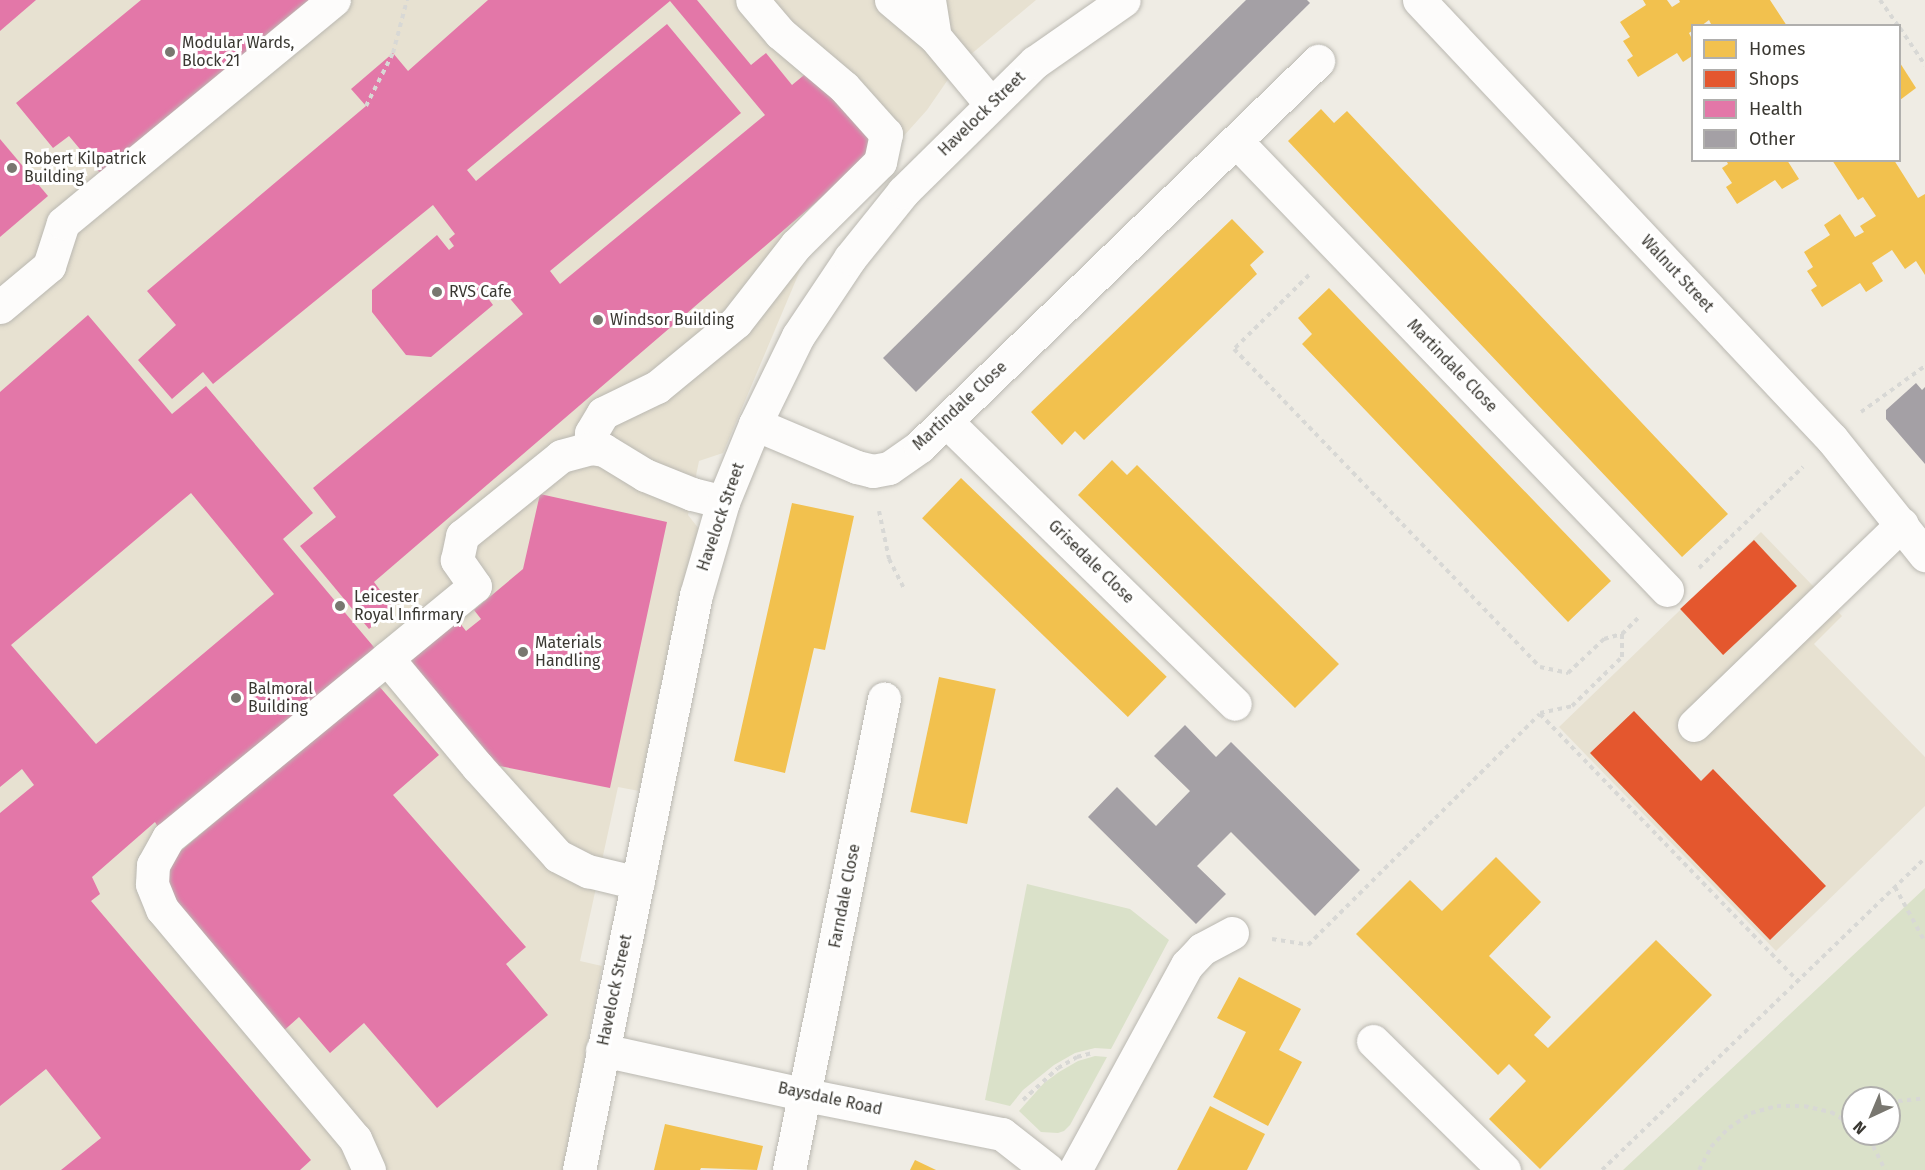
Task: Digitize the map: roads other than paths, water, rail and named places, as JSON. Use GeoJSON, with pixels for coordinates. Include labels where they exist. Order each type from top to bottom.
{"type":"FeatureCollection","features":[{"type":"Feature","properties":{"kind":"street"},"geometry":{"type":"LineString","coordinates":[[0,307],[50,266],[63,224],[334,0]]}},
{"type":"Feature","properties":{"kind":"street"},"geometry":{"type":"LineString","coordinates":[[590,448],[591,433],[603,413],[657,387],[736,322],[796,245],[880,162],[886,134],[844,87],[780,33],[752,0]]}},
{"type":"Feature","properties":{"kind":"street","name":"Havelock Street"},"geometry":{"type":"LineString","coordinates":[[579,1170],[696,595],[723,502],[755,424],[798,336],[850,258],[903,192],[990,103],[1035,62],[1124,0]]}},
{"type":"Feature","properties":{"kind":"street","name":"Walnut Street"},"geometry":{"type":"LineString","coordinates":[[1419,0],[1832,439],[1925,555]]}},
{"type":"Feature","properties":{"kind":"street"},"geometry":{"type":"LineString","coordinates":[[914,11],[990,103]]}},
{"type":"Feature","properties":{"kind":"street","name":"Martindale Close"},"geometry":{"type":"LineString","coordinates":[[755,424],[857,467],[873,471],[889,468],[920,446],[1237,142],[1318,61]]}},
{"type":"Feature","properties":{"kind":"street","name":"Martindale Close"},"geometry":{"type":"LineString","coordinates":[[1237,142],[1667,591]]}},
{"type":"Feature","properties":{"kind":"street","name":"Grisedale Close"},"geometry":{"type":"LineString","coordinates":[[946,421],[1235,704]]}},
{"type":"Feature","properties":{"kind":"street"},"geometry":{"type":"LineString","coordinates":[[369,1170],[355,1139],[162,909],[152,884],[153,865],[168,838],[475,586],[457,560],[462,536],[561,456],[590,448],[604,450],[645,475],[692,494],[723,502]]}},
{"type":"Feature","properties":{"kind":"street"},"geometry":{"type":"LineString","coordinates":[[1694,725],[1902,524]]}},
{"type":"Feature","properties":{"kind":"street"},"geometry":{"type":"LineString","coordinates":[[387,658],[477,766],[558,856],[588,871],[638,883]]}},
{"type":"Feature","properties":{"kind":"street","name":"Farndale Close"},"geometry":{"type":"LineString","coordinates":[[789,1170],[806,1095],[884,698]]}},
{"type":"Feature","properties":{"kind":"street"},"geometry":{"type":"LineString","coordinates":[[1075,1170],[1187,965],[1202,949],[1232,933]]}},
{"type":"Feature","properties":{"kind":"street"},"geometry":{"type":"LineString","coordinates":[[1372,1041],[1504,1170]]}},
{"type":"Feature","properties":{"kind":"street","name":"Baysdale Road"},"geometry":{"type":"LineString","coordinates":[[602,1050],[806,1095],[1002,1134],[1048,1170]]}},
{"type":"Feature","properties":{"kind":"place","name":"Modular Wards, Block 21"},"geometry":{"type":"Point","coordinates":[170,52]}},
{"type":"Feature","properties":{"kind":"place","name":"Robert Kilpatrick Building"},"geometry":{"type":"Point","coordinates":[12,168]}},
{"type":"Feature","properties":{"kind":"place","name":"RVS Cafe"},"geometry":{"type":"Point","coordinates":[437,292]}},
{"type":"Feature","properties":{"kind":"place","name":"Windsor Building"},"geometry":{"type":"Point","coordinates":[598,320]}},
{"type":"Feature","properties":{"kind":"place","name":"Leicester Royal Infirmary"},"geometry":{"type":"Point","coordinates":[340,606]}},
{"type":"Feature","properties":{"kind":"place","name":"Materials Handling"},"geometry":{"type":"Point","coordinates":[523,652]}},
{"type":"Feature","properties":{"kind":"place","name":"Balmoral Building"},"geometry":{"type":"Point","coordinates":[236,698]}}]}
